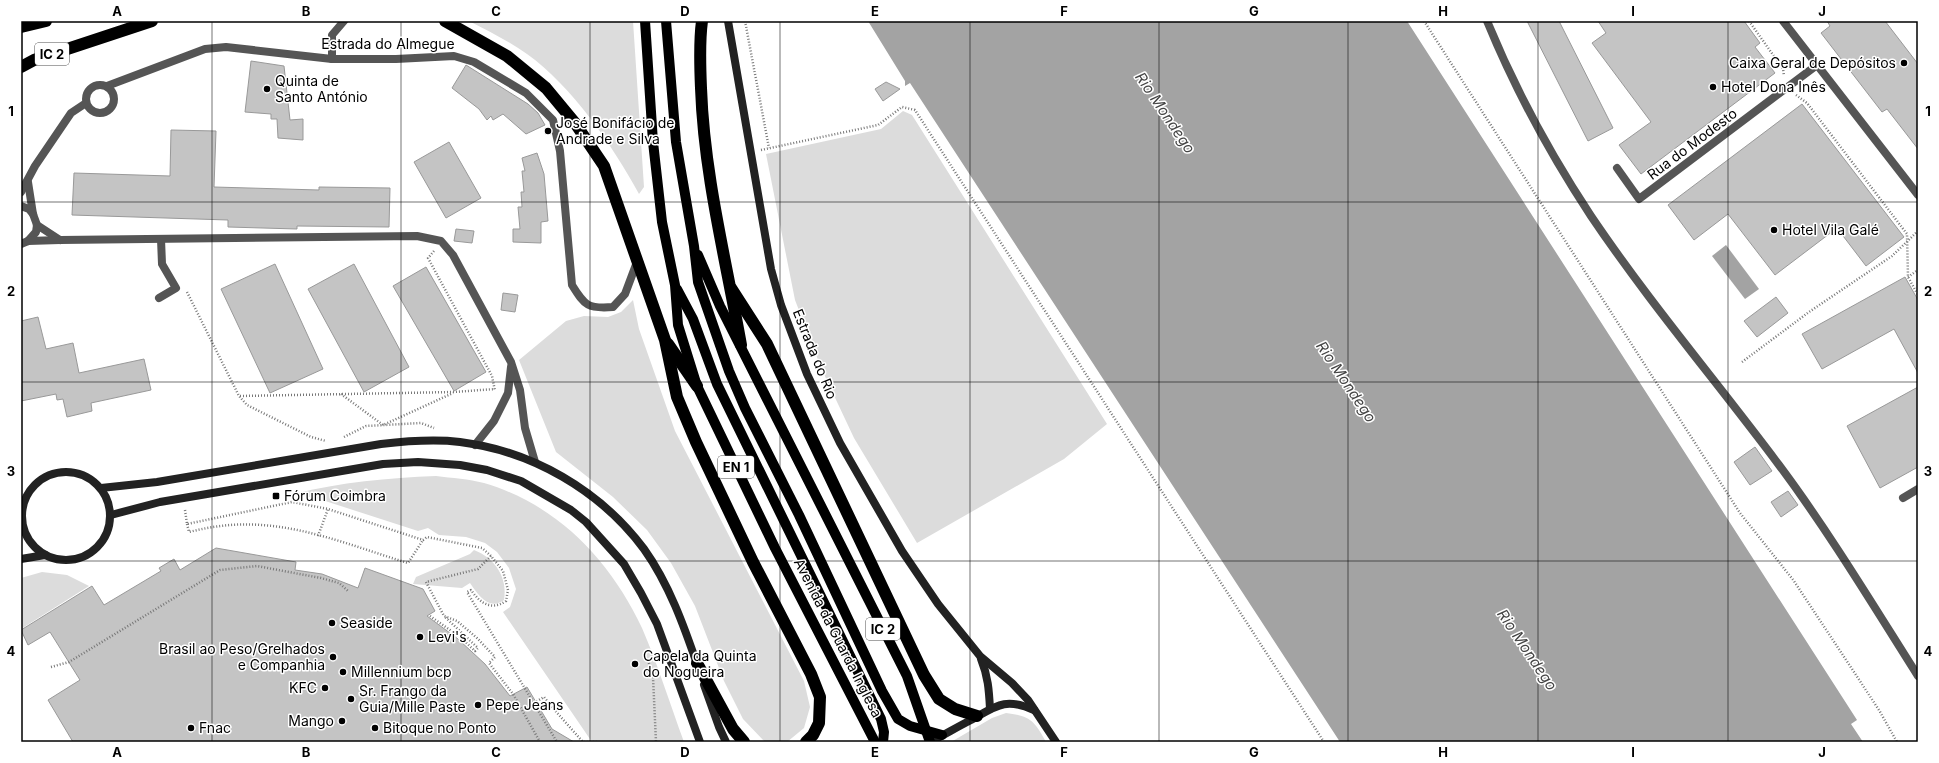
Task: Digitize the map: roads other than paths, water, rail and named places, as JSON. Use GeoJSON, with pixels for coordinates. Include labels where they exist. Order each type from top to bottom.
{"type":"FeatureCollection","features":[{"type":"Feature","properties":{"kind":"highway","name":"IC 2"},"geometry":{"type":"LineString","coordinates":[[21,28],[46,21]]}},
{"type":"Feature","properties":{"kind":"highway","name":"IC 2"},"geometry":{"type":"LineString","coordinates":[[21,67],[34,60],[152,21]]}},
{"type":"Feature","properties":{"kind":"highway"},"geometry":{"type":"LineString","coordinates":[[446,21],[507,56],[546,88],[575,123],[604,166],[665,340],[677,396],[696,442],[754,562],[811,674],[820,697],[819,723],[813,735],[806,742]]}},
{"type":"Feature","properties":{"kind":"highway"},"geometry":{"type":"LineString","coordinates":[[702,21],[699,42],[702,122],[720,239],[731,288],[741,345]]}},
{"type":"Feature","properties":{"kind":"highway"},"geometry":{"type":"LineString","coordinates":[[731,288],[766,344],[924,674],[939,699],[955,709],[977,716]]}},
{"type":"Feature","properties":{"kind":"highway"},"geometry":{"type":"LineString","coordinates":[[665,340],[697,386]]}},
{"type":"Feature","properties":{"kind":"highway"},"geometry":{"type":"LineString","coordinates":[[697,663],[733,729],[744,742]]}},
{"type":"Feature","properties":{"kind":"main road"},"geometry":{"type":"LineString","coordinates":[[645,21],[653,142],[662,222],[675,285],[678,325],[697,386]]}},
{"type":"Feature","properties":{"kind":"main road"},"geometry":{"type":"LineString","coordinates":[[666,21],[676,142],[694,246],[698,282],[729,371],[882,691],[898,719],[910,726],[942,735]]}},
{"type":"Feature","properties":{"kind":"main road","name":"Estrada do Rio"},"geometry":{"type":"LineString","coordinates":[[728,21],[770,269],[781,304],[807,374],[840,443],[902,551],[938,604],[980,656],[1012,683],[1036,711],[1056,742]]}},
{"type":"Feature","properties":{"kind":"main road"},"geometry":{"type":"LineString","coordinates":[[694,246],[720,306],[741,345]]}},
{"type":"Feature","properties":{"kind":"main road"},"geometry":{"type":"LineString","coordinates":[[675,285],[693,320],[717,384],[881,719],[884,732],[883,742]]}},
{"type":"Feature","properties":{"kind":"main road","name":"IC 2"},"geometry":{"type":"LineString","coordinates":[[741,345],[907,676],[930,742]]}},
{"type":"Feature","properties":{"kind":"main road","name":"Avenida da Guarda Inglesa"},"geometry":{"type":"LineString","coordinates":[[697,386],[775,548],[875,742]]}},
{"type":"Feature","properties":{"kind":"main road"},"geometry":{"type":"LineString","coordinates":[[101,488],[157,482],[381,444],[412,441],[458,442],[497,449],[535,462],[565,478],[594,498],[621,523],[644,549],[674,602],[697,663],[718,727],[726,742]]}},
{"type":"Feature","properties":{"kind":"main road"},"geometry":{"type":"LineString","coordinates":[[111,515],[182,498],[383,464],[418,462],[460,465],[487,470],[521,481],[571,510],[591,527],[624,564],[657,624],[700,742]]}},
{"type":"Feature","properties":{"kind":"main road"},"geometry":{"type":"LineString","coordinates":[[61,472],[76,472],[90,478],[101,488],[108,500],[111,515],[109,527],[104,538],[89,554],[79,558],[67,560],[45,554],[35,547],[27,536],[23,524],[22,512],[26,497],[34,484],[46,476],[61,472]]}},
{"type":"Feature","properties":{"kind":"main road"},"geometry":{"type":"LineString","coordinates":[[21,560],[45,554]]}},
{"type":"Feature","properties":{"kind":"main road","name":"Estrada do Rio"},"geometry":{"type":"LineString","coordinates":[[980,656],[987,673],[990,709]]}},
{"type":"Feature","properties":{"kind":"main road"},"geometry":{"type":"LineString","coordinates":[[930,742],[994,706],[1011,703],[1036,711]]}},
{"type":"Feature","properties":{"kind":"street"},"geometry":{"type":"LineString","coordinates":[[332,59],[332,35],[344,21]]}},
{"type":"Feature","properties":{"kind":"street"},"geometry":{"type":"LineString","coordinates":[[1487,21],[1510,74],[1530,114],[1592,217],[1795,487],[1833,541],[1918,676]]}},
{"type":"Feature","properties":{"kind":"street"},"geometry":{"type":"LineString","coordinates":[[1783,21],[1918,195]]}},
{"type":"Feature","properties":{"kind":"street","name":"Estrada do Almegue"},"geometry":{"type":"LineString","coordinates":[[107,86],[205,49],[226,47],[332,59],[396,59],[454,56],[474,62],[526,93],[553,120],[560,151],[572,285],[582,302],[597,308],[613,307],[625,294],[637,262]]}},
{"type":"Feature","properties":{"kind":"street","name":"Rua do Modesto"},"geometry":{"type":"LineString","coordinates":[[1617,168],[1639,199],[1817,65]]}},
{"type":"Feature","properties":{"kind":"street"},"geometry":{"type":"LineString","coordinates":[[93,86],[107,86],[113,93],[114,102],[109,110],[100,114],[88,108],[86,103],[86,94],[93,86]]}},
{"type":"Feature","properties":{"kind":"street"},"geometry":{"type":"LineString","coordinates":[[21,192],[28,182],[35,166],[71,113],[86,103]]}},
{"type":"Feature","properties":{"kind":"street"},"geometry":{"type":"LineString","coordinates":[[24,243],[36,232],[37,225],[33,214],[28,182]]}},
{"type":"Feature","properties":{"kind":"street"},"geometry":{"type":"LineString","coordinates":[[21,206],[29,209],[33,214]]}},
{"type":"Feature","properties":{"kind":"street"},"geometry":{"type":"LineString","coordinates":[[37,225],[60,240]]}},
{"type":"Feature","properties":{"kind":"street"},"geometry":{"type":"LineString","coordinates":[[24,243],[60,240],[417,236],[441,241],[452,255],[511,362],[520,390],[525,428],[535,462]]}},
{"type":"Feature","properties":{"kind":"street"},"geometry":{"type":"LineString","coordinates":[[159,298],[176,288],[162,264],[161,239]]}},
{"type":"Feature","properties":{"kind":"street"},"geometry":{"type":"LineString","coordinates":[[475,445],[494,421],[508,393],[511,362]]}},
{"type":"Feature","properties":{"kind":"street"},"geometry":{"type":"LineString","coordinates":[[1903,498],[1918,489]]}},
{"type":"Feature","properties":{"kind":"water","name":"Rio Mondego"},"geometry":{"type":"Polygon","coordinates":[[[868,21],[1407,21],[1857,720],[1851,724],[1863,742],[1340,742],[910,83],[905,86],[905,81],[868,21]]]}},
{"type":"Feature","properties":{"kind":"water"},"geometry":{"type":"Polygon","coordinates":[[[1726,245],[1759,289],[1745,299],[1712,256],[1726,245]]]}},
{"type":"Feature","properties":{"kind":"place","name":"Caixa Geral de Depósitos"},"geometry":{"type":"Point","coordinates":[1904,63]}},
{"type":"Feature","properties":{"kind":"place","name":"Hotel Dona Inês"},"geometry":{"type":"Point","coordinates":[1713,87]}},
{"type":"Feature","properties":{"kind":"place","name":"Quinta de Santo António"},"geometry":{"type":"Point","coordinates":[267,89]}},
{"type":"Feature","properties":{"kind":"place","name":"José Bonifácio de Andrade e Silva"},"geometry":{"type":"Point","coordinates":[548,131]}},
{"type":"Feature","properties":{"kind":"place","name":"Hotel Vila Galé"},"geometry":{"type":"Point","coordinates":[1774,230]}},
{"type":"Feature","properties":{"kind":"place","name":"Fórum Coimbra"},"geometry":{"type":"Point","coordinates":[276,496]}},
{"type":"Feature","properties":{"kind":"place","name":"Seaside"},"geometry":{"type":"Point","coordinates":[332,623]}},
{"type":"Feature","properties":{"kind":"place","name":"Levi's"},"geometry":{"type":"Point","coordinates":[420,637]}},
{"type":"Feature","properties":{"kind":"place","name":"Brasil ao Peso/Grelhados e Companhia"},"geometry":{"type":"Point","coordinates":[333,657]}},
{"type":"Feature","properties":{"kind":"place","name":"Capela da Quinta do Nogueira"},"geometry":{"type":"Point","coordinates":[635,664]}},
{"type":"Feature","properties":{"kind":"place","name":"Millennium bcp"},"geometry":{"type":"Point","coordinates":[343,672]}},
{"type":"Feature","properties":{"kind":"place","name":"KFC"},"geometry":{"type":"Point","coordinates":[325,688]}},
{"type":"Feature","properties":{"kind":"place","name":"Sr. Frango da Guia/Mille Paste"},"geometry":{"type":"Point","coordinates":[351,699]}},
{"type":"Feature","properties":{"kind":"place","name":"Pepe Jeans"},"geometry":{"type":"Point","coordinates":[478,705]}},
{"type":"Feature","properties":{"kind":"place","name":"Mango"},"geometry":{"type":"Point","coordinates":[342,721]}},
{"type":"Feature","properties":{"kind":"place","name":"Fnac"},"geometry":{"type":"Point","coordinates":[191,728]}},
{"type":"Feature","properties":{"kind":"place","name":"Bitoque no Ponto"},"geometry":{"type":"Point","coordinates":[375,728]}}]}
